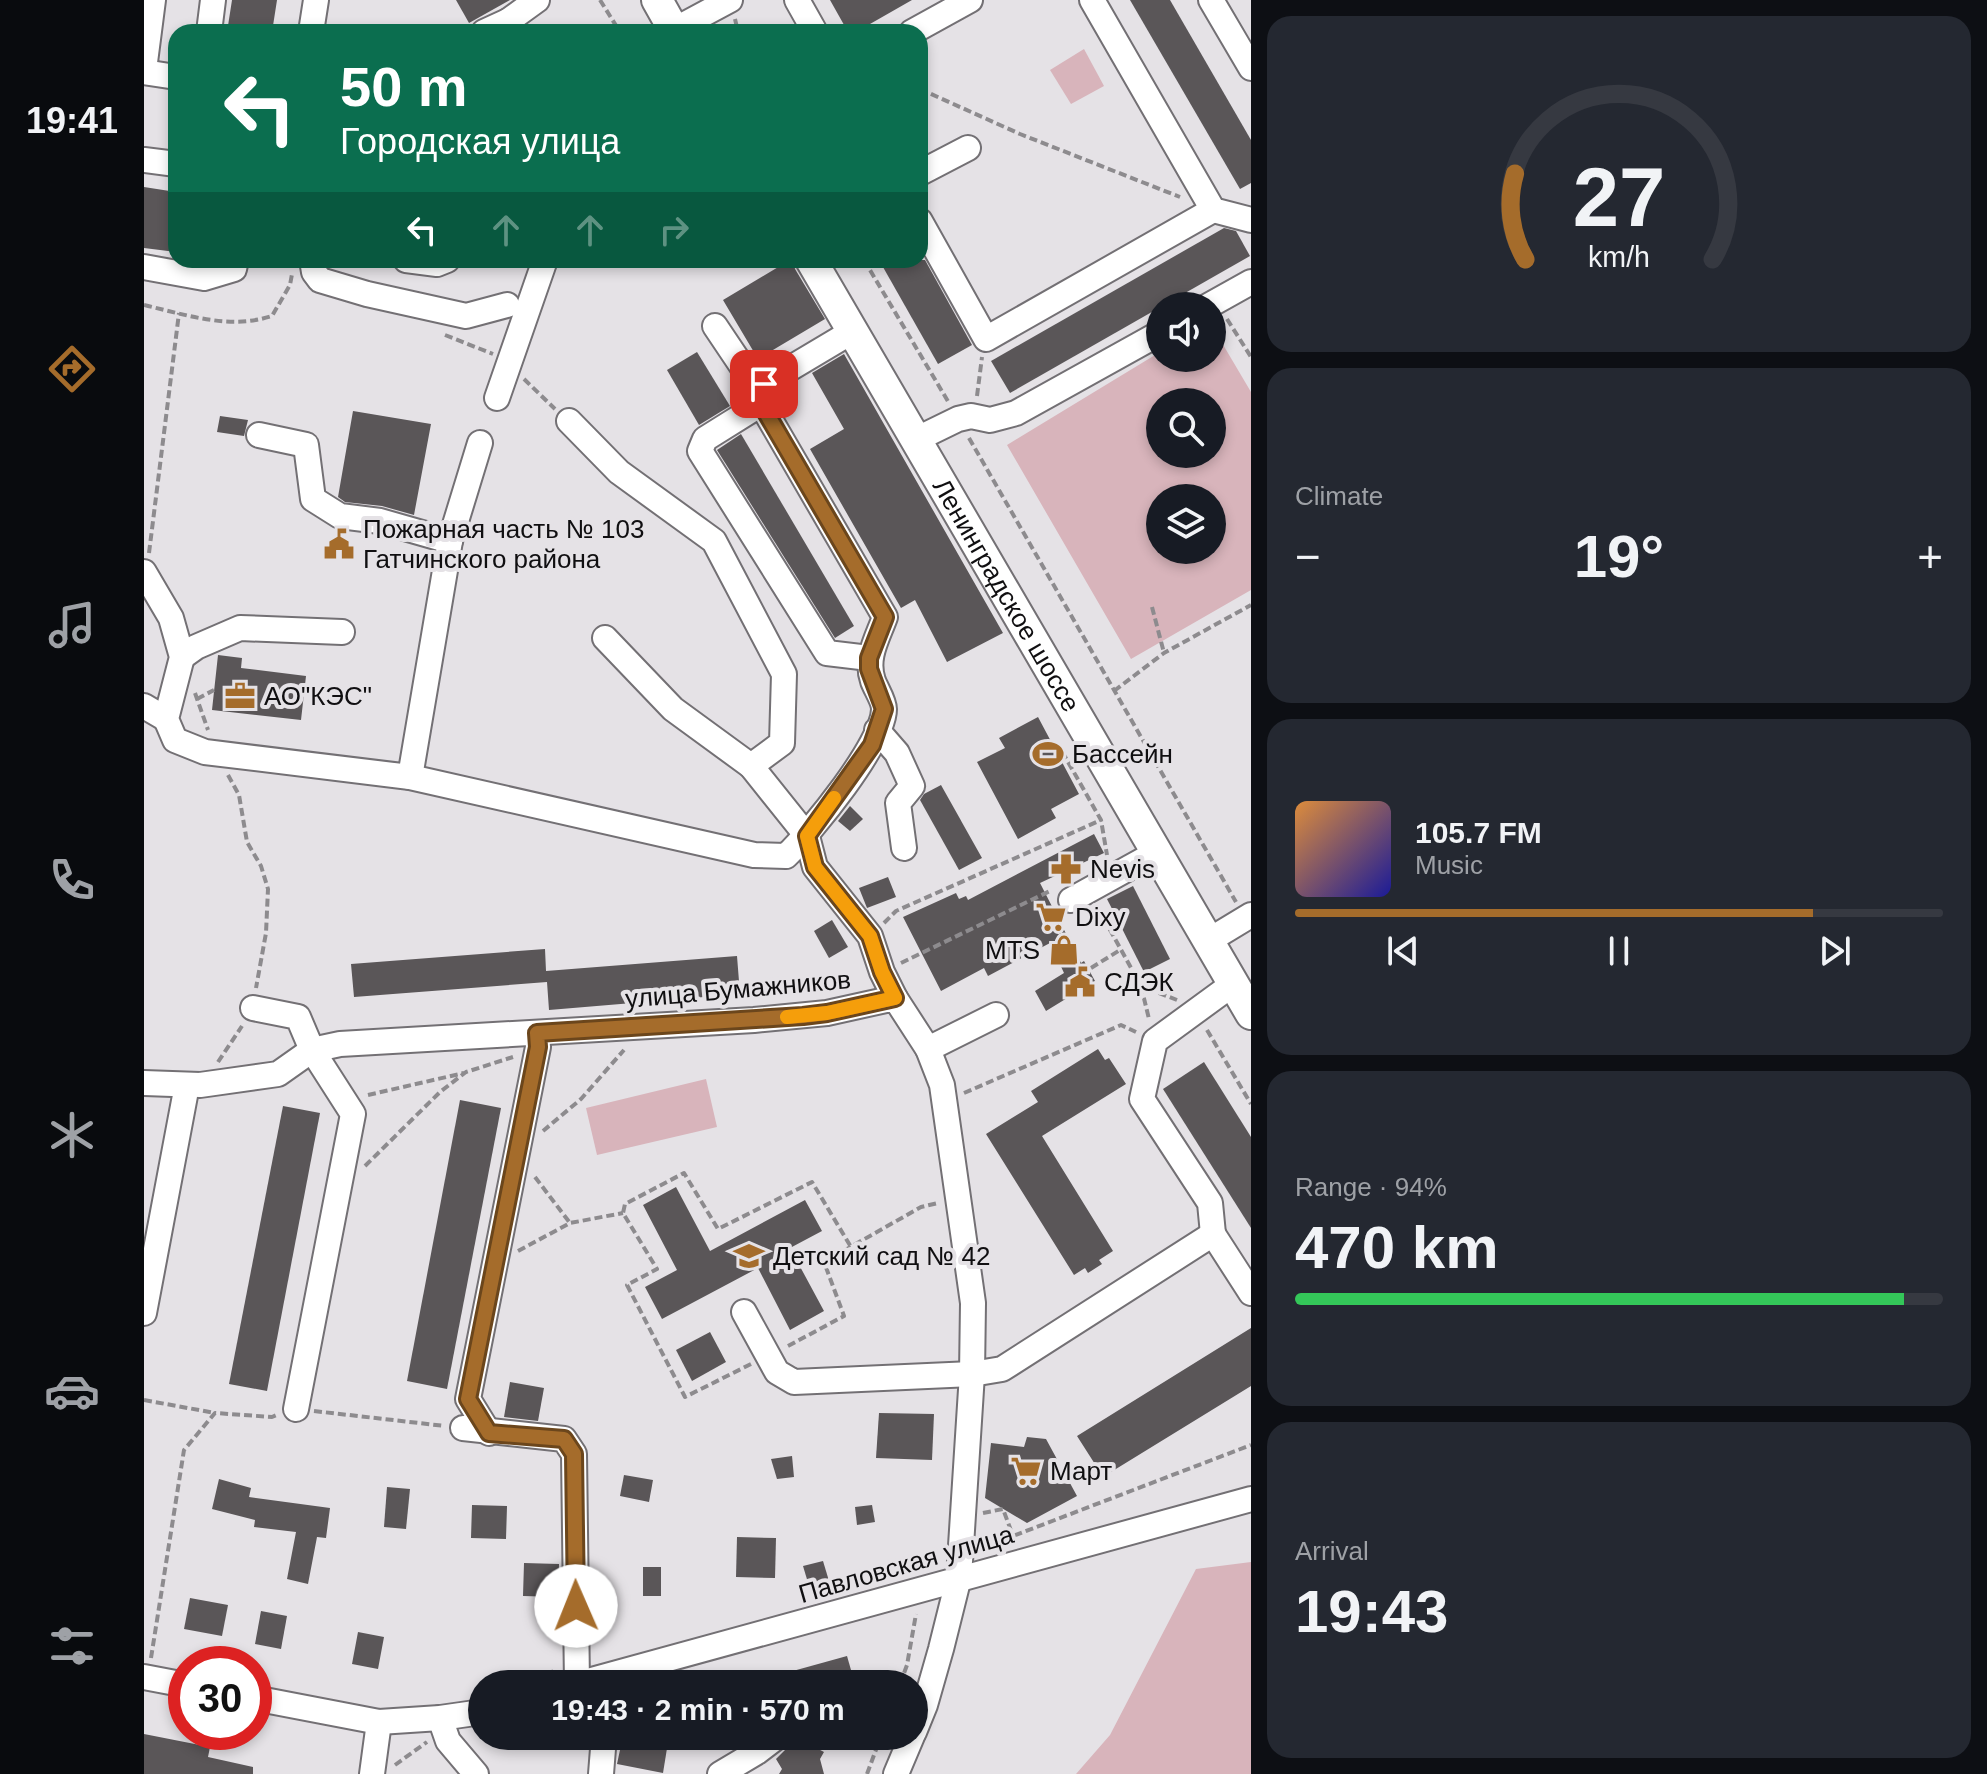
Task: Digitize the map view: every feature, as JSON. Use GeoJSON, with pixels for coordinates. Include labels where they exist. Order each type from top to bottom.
{"type":"FeatureCollection","features":[{"type":"Feature","properties":{"kind":"main road"},"geometry":{"type":"LineString","coordinates":[[657,0],[670,24]]}},
{"type":"Feature","properties":{"kind":"main road","name":"Ленинградское шоссе"},"geometry":{"type":"LineString","coordinates":[[816,268],[1251,1014]]}},
{"type":"Feature","properties":{"kind":"street"},"geometry":{"type":"LineString","coordinates":[[153,0],[144,71],[168,76]]}},
{"type":"Feature","properties":{"kind":"street"},"geometry":{"type":"LineString","coordinates":[[210,24],[213,0]]}},
{"type":"Feature","properties":{"kind":"street"},"geometry":{"type":"LineString","coordinates":[[312,24],[316,0]]}},
{"type":"Feature","properties":{"kind":"street"},"geometry":{"type":"LineString","coordinates":[[514,24],[537,0]]}},
{"type":"Feature","properties":{"kind":"street"},"geometry":{"type":"LineString","coordinates":[[687,24],[730,0]]}},
{"type":"Feature","properties":{"kind":"street"},"geometry":{"type":"LineString","coordinates":[[797,0],[810,24]]}},
{"type":"Feature","properties":{"kind":"street"},"geometry":{"type":"LineString","coordinates":[[926,24],[970,0]]}},
{"type":"Feature","properties":{"kind":"street"},"geometry":{"type":"LineString","coordinates":[[1092,0],[1213,210]]}},
{"type":"Feature","properties":{"kind":"street"},"geometry":{"type":"LineString","coordinates":[[1211,0],[1251,68]]}},
{"type":"Feature","properties":{"kind":"street"},"geometry":{"type":"LineString","coordinates":[[928,169],[968,148]]}},
{"type":"Feature","properties":{"kind":"street"},"geometry":{"type":"LineString","coordinates":[[144,160],[168,163]]}},
{"type":"Feature","properties":{"kind":"street"},"geometry":{"type":"LineString","coordinates":[[928,235],[986,339],[1213,210],[1251,220]]}},
{"type":"Feature","properties":{"kind":"street"},"geometry":{"type":"LineString","coordinates":[[144,267],[204,278],[234,268]]}},
{"type":"Feature","properties":{"kind":"street"},"geometry":{"type":"LineString","coordinates":[[313,268],[320,280],[466,316],[507,305]]}},
{"type":"Feature","properties":{"kind":"street"},"geometry":{"type":"LineString","coordinates":[[497,398],[542,268]]}},
{"type":"Feature","properties":{"kind":"street"},"geometry":{"type":"LineString","coordinates":[[1226,296],[1251,282]]}},
{"type":"Feature","properties":{"kind":"street"},"geometry":{"type":"LineString","coordinates":[[144,706],[166,719],[175,740],[205,752],[410,777],[754,855],[786,856],[807,836],[872,745],[884,709],[869,669],[869,658],[885,617],[762,400],[715,326]]}},
{"type":"Feature","properties":{"kind":"street"},"geometry":{"type":"LineString","coordinates":[[853,331],[764,384],[762,400],[705,439],[700,451],[827,653],[869,658]]}},
{"type":"Feature","properties":{"kind":"street"},"geometry":{"type":"LineString","coordinates":[[917,439],[965,417],[990,420],[1016,413],[1146,341]]}},
{"type":"Feature","properties":{"kind":"street"},"geometry":{"type":"LineString","coordinates":[[569,421],[619,472],[714,541],[721,554],[784,674],[782,743],[751,766]]}},
{"type":"Feature","properties":{"kind":"street"},"geometry":{"type":"LineString","coordinates":[[259,435],[306,445],[313,499],[340,516],[380,521],[450,541]]}},
{"type":"Feature","properties":{"kind":"street"},"geometry":{"type":"LineString","coordinates":[[410,777],[450,541],[480,443]]}},
{"type":"Feature","properties":{"kind":"street"},"geometry":{"type":"LineString","coordinates":[[147,575],[171,618],[182,657],[166,719]]}},
{"type":"Feature","properties":{"kind":"street"},"geometry":{"type":"LineString","coordinates":[[182,657],[196,647],[240,628],[342,632]]}},
{"type":"Feature","properties":{"kind":"street"},"geometry":{"type":"LineString","coordinates":[[605,638],[673,709],[751,766],[807,836],[815,867],[870,936],[882,972],[928,1049],[942,1085],[973,1303],[972,1374],[959,1577],[928,1691]]}},
{"type":"Feature","properties":{"kind":"street"},"geometry":{"type":"LineString","coordinates":[[877,730],[897,753],[912,786],[898,803],[904,848]]}},
{"type":"Feature","properties":{"kind":"street"},"geometry":{"type":"LineString","coordinates":[[1064,894],[1111,880],[1156,853]]}},
{"type":"Feature","properties":{"kind":"street"},"geometry":{"type":"LineString","coordinates":[[1208,941],[1248,917]]}},
{"type":"Feature","properties":{"kind":"street"},"geometry":{"type":"LineString","coordinates":[[1233,984],[1155,1041],[1142,1099],[1210,1203],[1213,1234],[1251,1293]]}},
{"type":"Feature","properties":{"kind":"street","name":"улица Бумажников"},"geometry":{"type":"LineString","coordinates":[[144,1083],[194,1085],[278,1074],[312,1050],[340,1044],[538,1040],[644,1027],[827,1013],[895,998]]}},
{"type":"Feature","properties":{"kind":"street"},"geometry":{"type":"LineString","coordinates":[[253,1008],[298,1017],[312,1050],[353,1114],[296,1409]]}},
{"type":"Feature","properties":{"kind":"street"},"geometry":{"type":"LineString","coordinates":[[928,1049],[996,1015]]}},
{"type":"Feature","properties":{"kind":"street"},"geometry":{"type":"LineString","coordinates":[[489,1433],[468,1399],[538,1040]]}},
{"type":"Feature","properties":{"kind":"street"},"geometry":{"type":"LineString","coordinates":[[144,1313],[194,1085]]}},
{"type":"Feature","properties":{"kind":"street"},"geometry":{"type":"LineString","coordinates":[[744,1312],[777,1372],[794,1382],[972,1374],[1002,1369],[1213,1234]]}},
{"type":"Feature","properties":{"kind":"street"},"geometry":{"type":"LineString","coordinates":[[463,1428],[564,1439],[574,1454],[577,1670]]}},
{"type":"Feature","properties":{"kind":"street","name":"Павловская улица"},"geometry":{"type":"LineString","coordinates":[[642,1670],[959,1577],[1251,1499]]}},
{"type":"Feature","properties":{"kind":"street"},"geometry":{"type":"LineString","coordinates":[[147,1668],[168,1677]]}},
{"type":"Feature","properties":{"kind":"street"},"geometry":{"type":"LineString","coordinates":[[272,1701],[379,1722],[468,1714]]}},
{"type":"Feature","properties":{"kind":"street"},"geometry":{"type":"LineString","coordinates":[[440,1718],[448,1741],[476,1774]]}},
{"type":"Feature","properties":{"kind":"street"},"geometry":{"type":"LineString","coordinates":[[372,1774],[379,1722]]}},
{"type":"Feature","properties":{"kind":"street"},"geometry":{"type":"LineString","coordinates":[[601,1774],[603,1750]]}},
{"type":"Feature","properties":{"kind":"street"},"geometry":{"type":"LineString","coordinates":[[720,1774],[757,1750]]}},
{"type":"Feature","properties":{"kind":"street"},"geometry":{"type":"LineString","coordinates":[[896,1774],[906,1750]]}},
{"type":"Feature","properties":{"kind":"path"},"geometry":{"type":"LineString","coordinates":[[600,0],[615,24]]}},
{"type":"Feature","properties":{"kind":"path"},"geometry":{"type":"LineString","coordinates":[[928,93],[1020,134],[1213,210]]}},
{"type":"Feature","properties":{"kind":"path"},"geometry":{"type":"LineString","coordinates":[[869,268],[965,417],[1113,691],[1248,917]]}},
{"type":"Feature","properties":{"kind":"path"},"geometry":{"type":"LineString","coordinates":[[144,305],[219,322],[250,323],[272,316],[290,285]]}},
{"type":"Feature","properties":{"kind":"path"},"geometry":{"type":"LineString","coordinates":[[147,575],[179,313]]}},
{"type":"Feature","properties":{"kind":"path"},"geometry":{"type":"LineString","coordinates":[[1226,323],[1251,357]]}},
{"type":"Feature","properties":{"kind":"path"},"geometry":{"type":"LineString","coordinates":[[965,417],[979,390],[986,339]]}},
{"type":"Feature","properties":{"kind":"path"},"geometry":{"type":"LineString","coordinates":[[1113,691],[1164,653],[1251,605]]}},
{"type":"Feature","properties":{"kind":"path"},"geometry":{"type":"LineString","coordinates":[[1152,607],[1164,653]]}},
{"type":"Feature","properties":{"kind":"path"},"geometry":{"type":"LineString","coordinates":[[182,657],[217,753],[239,795],[247,842],[261,866],[268,889],[266,933],[253,1008],[229,1046],[194,1085]]}},
{"type":"Feature","properties":{"kind":"path"},"geometry":{"type":"LineString","coordinates":[[197,699],[214,690]]}},
{"type":"Feature","properties":{"kind":"path"},"geometry":{"type":"LineString","coordinates":[[1054,748],[1059,746],[1101,820],[1111,880]]}},
{"type":"Feature","properties":{"kind":"path"},"geometry":{"type":"LineString","coordinates":[[870,936],[896,911],[1101,820]]}},
{"type":"Feature","properties":{"kind":"path"},"geometry":{"type":"LineString","coordinates":[[882,972],[1064,894]]}},
{"type":"Feature","properties":{"kind":"path"},"geometry":{"type":"LineString","coordinates":[[1098,908],[1141,986],[1155,1041]]}},
{"type":"Feature","properties":{"kind":"path"},"geometry":{"type":"LineString","coordinates":[[1091,968],[1120,950]]}},
{"type":"Feature","properties":{"kind":"path"},"geometry":{"type":"LineString","coordinates":[[1141,986],[1193,1007],[1251,1104]]}},
{"type":"Feature","properties":{"kind":"path"},"geometry":{"type":"LineString","coordinates":[[942,1102],[1121,1025],[1155,1041]]}},
{"type":"Feature","properties":{"kind":"path"},"geometry":{"type":"LineString","coordinates":[[570,1223],[516,1154],[581,1099],[644,1027]]}},
{"type":"Feature","properties":{"kind":"path"},"geometry":{"type":"LineString","coordinates":[[345,1101],[498,1063],[538,1040]]}},
{"type":"Feature","properties":{"kind":"path"},"geometry":{"type":"LineString","coordinates":[[336,1195],[440,1092],[466,1072]]}},
{"type":"Feature","properties":{"kind":"path"},"geometry":{"type":"LineString","coordinates":[[657,1269],[623,1213],[625,1204],[684,1173],[718,1229],[812,1182],[851,1247]]}},
{"type":"Feature","properties":{"kind":"path"},"geometry":{"type":"LineString","coordinates":[[495,1264],[570,1223],[623,1213]]}},
{"type":"Feature","properties":{"kind":"path"},"geometry":{"type":"LineString","coordinates":[[144,1400],[215,1413],[272,1417],[296,1409],[463,1428]]}},
{"type":"Feature","properties":{"kind":"path"},"geometry":{"type":"LineString","coordinates":[[147,1668],[184,1450],[215,1413]]}},
{"type":"Feature","properties":{"kind":"path"},"geometry":{"type":"LineString","coordinates":[[978,1547],[1251,1445]]}},
{"type":"Feature","properties":{"kind":"path"},"geometry":{"type":"LineString","coordinates":[[980,1514],[1003,1509],[1013,1536]]}},
{"type":"Feature","properties":{"kind":"path"},"geometry":{"type":"LineString","coordinates":[[905,1670],[917,1614]]}},
{"type":"Feature","properties":{"kind":"path"},"geometry":{"type":"LineString","coordinates":[[867,1774],[876,1750]]}},
{"type":"Feature","properties":{"kind":"shaded area"},"geometry":{"type":"Polygon","coordinates":[[[1084,49],[1104,86],[1071,104],[1050,70],[1084,49]]]}},
{"type":"Feature","properties":{"kind":"shaded area"},"geometry":{"type":"Polygon","coordinates":[[[1226,350],[1251,392],[1251,590],[1131,659],[1007,445],[1146,361],[1146,372],[1226,372],[1226,350]]]}},
{"type":"Feature","properties":{"kind":"shaded area"},"geometry":{"type":"Polygon","coordinates":[[[706,1079],[717,1127],[597,1155],[586,1108],[706,1079]]]}},
{"type":"Feature","properties":{"kind":"shaded area"},"geometry":{"type":"Polygon","coordinates":[[[1251,1562],[1251,1774],[1076,1774],[1110,1735],[1196,1569],[1251,1562]]]}},
{"type":"Feature","properties":{"kind":"building"},"geometry":{"type":"Polygon","coordinates":[[[232,0],[277,0],[273,24],[228,24],[232,0]]]}},
{"type":"Feature","properties":{"kind":"building"},"geometry":{"type":"Polygon","coordinates":[[[456,0],[510,0],[469,23],[456,0]]]}},
{"type":"Feature","properties":{"kind":"building"},"geometry":{"type":"Polygon","coordinates":[[[830,0],[912,0],[870,24],[844,24],[830,0]]]}},
{"type":"Feature","properties":{"kind":"building"},"geometry":{"type":"Polygon","coordinates":[[[1130,0],[1170,0],[1251,140],[1251,183],[1240,189],[1130,0]]]}},
{"type":"Feature","properties":{"kind":"building"},"geometry":{"type":"Polygon","coordinates":[[[144,187],[168,191],[168,251],[144,248],[144,187]]]}},
{"type":"Feature","properties":{"kind":"building"},"geometry":{"type":"Polygon","coordinates":[[[1224,228],[1236,231],[1250,256],[1187,292],[1146,292],[1146,315],[1010,393],[991,361],[1224,228]]]}},
{"type":"Feature","properties":{"kind":"building"},"geometry":{"type":"Polygon","coordinates":[[[928,265],[972,345],[938,364],[884,268],[928,268],[928,265]]]}},
{"type":"Feature","properties":{"kind":"building"},"geometry":{"type":"Polygon","coordinates":[[[777,268],[795,268],[825,319],[758,359],[723,300],[777,268]]]}},
{"type":"Feature","properties":{"kind":"building"},"geometry":{"type":"Polygon","coordinates":[[[697,352],[730,406],[699,425],[667,370],[697,352]]]}},
{"type":"Feature","properties":{"kind":"building"},"geometry":{"type":"Polygon","coordinates":[[[844,354],[1003,633],[947,662],[915,600],[901,608],[810,449],[844,429],[812,373],[844,354]]]}},
{"type":"Feature","properties":{"kind":"building"},"geometry":{"type":"Polygon","coordinates":[[[353,411],[431,424],[414,515],[382,506],[345,502],[338,497],[353,411]]]}},
{"type":"Feature","properties":{"kind":"building"},"geometry":{"type":"Polygon","coordinates":[[[220,416],[248,420],[244,436],[217,432],[220,416]]]}},
{"type":"Feature","properties":{"kind":"building"},"geometry":{"type":"Polygon","coordinates":[[[741,434],[854,626],[835,638],[717,450],[741,434]]]}},
{"type":"Feature","properties":{"kind":"building"},"geometry":{"type":"Polygon","coordinates":[[[218,655],[242,658],[241,668],[306,676],[301,720],[212,710],[218,655]]]}},
{"type":"Feature","properties":{"kind":"building"},"geometry":{"type":"Polygon","coordinates":[[[1038,717],[1079,794],[1051,809],[1056,818],[1018,839],[977,762],[1005,748],[999,738],[1038,717]]]}},
{"type":"Feature","properties":{"kind":"building"},"geometry":{"type":"Polygon","coordinates":[[[941,785],[982,858],[959,870],[920,800],[924,794],[941,785]]]}},
{"type":"Feature","properties":{"kind":"building"},"geometry":{"type":"Polygon","coordinates":[[[850,806],[863,819],[850,831],[838,821],[850,806]]]}},
{"type":"Feature","properties":{"kind":"building"},"geometry":{"type":"Polygon","coordinates":[[[1094,834],[1104,853],[1040,883],[1081,963],[1084,961],[1095,981],[1046,1011],[1035,991],[1064,973],[1050,943],[988,976],[984,968],[941,991],[903,917],[956,893],[959,899],[966,896],[968,900],[1094,834]]]}},
{"type":"Feature","properties":{"kind":"building"},"geometry":{"type":"Polygon","coordinates":[[[888,877],[896,897],[867,908],[859,888],[888,877]]]}},
{"type":"Feature","properties":{"kind":"building"},"geometry":{"type":"Polygon","coordinates":[[[1133,886],[1170,959],[1144,972],[1107,899],[1133,886]]]}},
{"type":"Feature","properties":{"kind":"building"},"geometry":{"type":"Polygon","coordinates":[[[832,920],[848,947],[829,958],[814,931],[832,920]]]}},
{"type":"Feature","properties":{"kind":"building"},"geometry":{"type":"Polygon","coordinates":[[[545,949],[546,971],[737,956],[740,994],[549,1010],[547,982],[354,997],[351,964],[545,949]]]}},
{"type":"Feature","properties":{"kind":"building"},"geometry":{"type":"Polygon","coordinates":[[[1098,1049],[1105,1060],[1109,1058],[1126,1084],[1042,1136],[1113,1251],[1099,1260],[1102,1264],[1088,1273],[1085,1268],[1074,1275],[986,1134],[1038,1102],[1031,1091],[1098,1049]]]}},
{"type":"Feature","properties":{"kind":"building"},"geometry":{"type":"Polygon","coordinates":[[[1204,1062],[1251,1137],[1251,1228],[1163,1089],[1204,1062]]]}},
{"type":"Feature","properties":{"kind":"building"},"geometry":{"type":"Polygon","coordinates":[[[460,1100],[501,1108],[447,1389],[407,1381],[460,1100]]]}},
{"type":"Feature","properties":{"kind":"building"},"geometry":{"type":"Polygon","coordinates":[[[283,1106],[320,1113],[267,1391],[229,1384],[283,1106]]]}},
{"type":"Feature","properties":{"kind":"building"},"geometry":{"type":"Polygon","coordinates":[[[676,1187],[710,1251],[805,1200],[822,1231],[790,1248],[824,1311],[790,1330],[758,1268],[662,1319],[645,1287],[677,1270],[643,1205],[676,1187]]]}},
{"type":"Feature","properties":{"kind":"building"},"geometry":{"type":"Polygon","coordinates":[[[1251,1328],[1251,1386],[1111,1472],[1108,1467],[1100,1472],[1077,1436],[1251,1328]]]}},
{"type":"Feature","properties":{"kind":"building"},"geometry":{"type":"Polygon","coordinates":[[[710,1332],[726,1362],[692,1381],[676,1350],[710,1332]]]}},
{"type":"Feature","properties":{"kind":"building"},"geometry":{"type":"Polygon","coordinates":[[[510,1382],[544,1388],[538,1421],[504,1417],[510,1382]]]}},
{"type":"Feature","properties":{"kind":"building"},"geometry":{"type":"Polygon","coordinates":[[[879,1413],[934,1414],[932,1460],[876,1458],[879,1413]]]}},
{"type":"Feature","properties":{"kind":"building","name":"Март"},"geometry":{"type":"Polygon","coordinates":[[[1027,1437],[1046,1439],[1077,1496],[1027,1523],[985,1498],[991,1443],[1024,1447],[1027,1437]]]}},
{"type":"Feature","properties":{"kind":"building"},"geometry":{"type":"Polygon","coordinates":[[[792,1456],[794,1477],[777,1479],[771,1459],[792,1456]]]}},
{"type":"Feature","properties":{"kind":"building"},"geometry":{"type":"Polygon","coordinates":[[[624,1475],[653,1480],[649,1502],[620,1496],[624,1475]]]}},
{"type":"Feature","properties":{"kind":"building"},"geometry":{"type":"Polygon","coordinates":[[[219,1479],[251,1488],[249,1497],[330,1508],[326,1538],[317,1537],[308,1584],[287,1579],[296,1532],[254,1527],[255,1520],[212,1509],[219,1479]]]}},
{"type":"Feature","properties":{"kind":"building"},"geometry":{"type":"Polygon","coordinates":[[[387,1487],[410,1489],[406,1529],[384,1527],[387,1487]]]}},
{"type":"Feature","properties":{"kind":"building"},"geometry":{"type":"Polygon","coordinates":[[[472,1505],[507,1506],[506,1539],[471,1538],[472,1505]]]}},
{"type":"Feature","properties":{"kind":"building"},"geometry":{"type":"Polygon","coordinates":[[[872,1505],[875,1522],[857,1525],[855,1507],[872,1505]]]}},
{"type":"Feature","properties":{"kind":"building"},"geometry":{"type":"Polygon","coordinates":[[[737,1537],[776,1538],[775,1578],[736,1577],[737,1537]]]}},
{"type":"Feature","properties":{"kind":"building"},"geometry":{"type":"Polygon","coordinates":[[[823,1561],[829,1581],[809,1586],[803,1566],[823,1561]]]}},
{"type":"Feature","properties":{"kind":"building"},"geometry":{"type":"Polygon","coordinates":[[[524,1563],[559,1564],[558,1597],[523,1596],[524,1563]]]}},
{"type":"Feature","properties":{"kind":"building"},"geometry":{"type":"Polygon","coordinates":[[[643,1567],[661,1567],[661,1596],[643,1596],[643,1567]]]}},
{"type":"Feature","properties":{"kind":"building"},"geometry":{"type":"Polygon","coordinates":[[[190,1598],[228,1605],[222,1636],[184,1629],[190,1598]]]}},
{"type":"Feature","properties":{"kind":"building"},"geometry":{"type":"Polygon","coordinates":[[[261,1611],[287,1616],[281,1649],[255,1644],[261,1611]]]}},
{"type":"Feature","properties":{"kind":"building"},"geometry":{"type":"Polygon","coordinates":[[[358,1632],[384,1637],[378,1669],[352,1664],[358,1632]]]}},
{"type":"Feature","properties":{"kind":"building"},"geometry":{"type":"Polygon","coordinates":[[[847,1656],[851,1670],[796,1670],[847,1656]]]}},
{"type":"Feature","properties":{"kind":"building"},"geometry":{"type":"Polygon","coordinates":[[[144,1734],[168,1739],[168,1750],[209,1750],[208,1757],[253,1767],[253,1774],[144,1774],[144,1734]]]}},
{"type":"Feature","properties":{"kind":"building"},"geometry":{"type":"Polygon","coordinates":[[[620,1750],[667,1750],[663,1773],[617,1764],[620,1750]]]}},
{"type":"Feature","properties":{"kind":"building"},"geometry":{"type":"Polygon","coordinates":[[[785,1750],[820,1750],[824,1752],[820,1759],[824,1774],[779,1774],[782,1769],[776,1759],[785,1750]]]}},
{"type":"Feature","properties":{"kind":"slow traffic"},"geometry":{"type":"LineString","coordinates":[[787,1017],[827,1013],[895,998],[870,936],[815,867],[807,836],[834,798]]}},
{"type":"Feature","properties":{"kind":"place","name":"Пожарная часть № 103 Гатчинского района"},"geometry":{"type":"Point","coordinates":[339,544]}},
{"type":"Feature","properties":{"kind":"place","name":"АО\"КЭС\""},"geometry":{"type":"Point","coordinates":[240,696]}},
{"type":"Feature","properties":{"kind":"place","name":"Бассейн"},"geometry":{"type":"Point","coordinates":[1048,754]}},
{"type":"Feature","properties":{"kind":"place","name":"Nevis"},"geometry":{"type":"Point","coordinates":[1066,869]}},
{"type":"Feature","properties":{"kind":"place","name":"Dixy"},"geometry":{"type":"Point","coordinates":[1051,917]}},
{"type":"Feature","properties":{"kind":"place","name":"MTS"},"geometry":{"type":"Point","coordinates":[1064,950]}},
{"type":"Feature","properties":{"kind":"place","name":"СДЭК"},"geometry":{"type":"Point","coordinates":[1080,982]}},
{"type":"Feature","properties":{"kind":"place","name":"Детский сад № 42"},"geometry":{"type":"Point","coordinates":[749,1256]}},
{"type":"Feature","properties":{"kind":"place","name":"Март"},"geometry":{"type":"Point","coordinates":[1026,1471]}},
{"type":"Feature","properties":{"kind":"route"},"geometry":{"type":"LineString","coordinates":[[576,1606],[574,1454],[564,1439],[489,1433],[468,1399],[538,1047],[537,1033],[803,1016],[895,998],[870,936],[815,867],[807,836],[872,745],[884,709],[869,669],[869,658],[885,617],[761,404],[764,384]]}}]}
